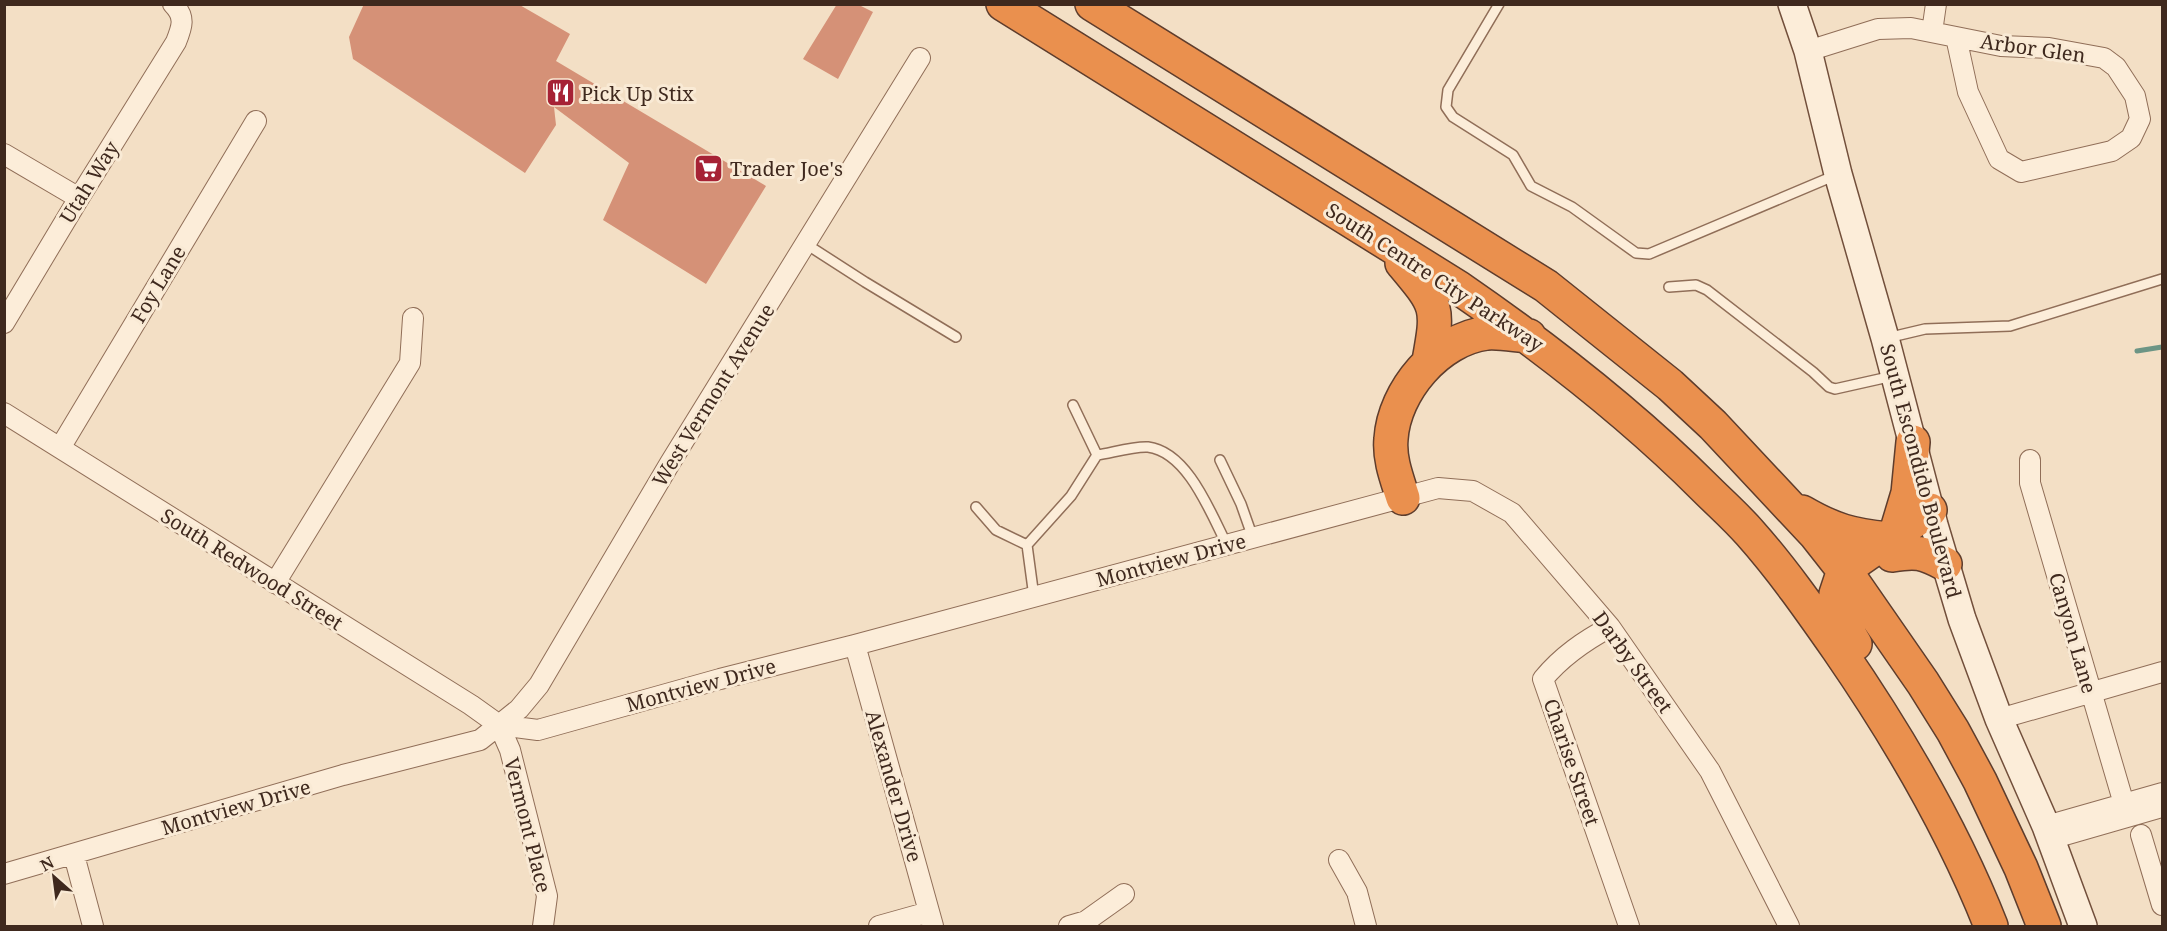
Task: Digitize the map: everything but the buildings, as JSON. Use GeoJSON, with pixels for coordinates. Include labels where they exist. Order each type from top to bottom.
{"type":"FeatureCollection","features":[{"type":"Feature","properties":{"kind":"highway","name":"South Centre City Parkway"},"geometry":{"type":"LineString","coordinates":[[1003,4],[1459,288],[1529,336],[1638,423],[1750,533],[1809,608],[1881,711],[1923,782],[1976,887],[1991,927]]}},
{"type":"Feature","properties":{"kind":"highway"},"geometry":{"type":"LineString","coordinates":[[1092,4],[1546,286],[1670,385],[1713,425],[1790,506],[1923,683],[1980,781],[2021,868],[2044,927]]}},
{"type":"Feature","properties":{"kind":"highway"},"geometry":{"type":"LineString","coordinates":[[1384,241],[1430,297],[1436,313],[1429,361]]}},
{"type":"Feature","properties":{"kind":"highway"},"geometry":{"type":"LineString","coordinates":[[1403,498],[1392,457],[1392,429],[1402,398],[1429,361],[1464,340],[1488,333],[1529,336]]}},
{"type":"Feature","properties":{"kind":"highway"},"geometry":{"type":"LineString","coordinates":[[1892,542],[1908,493],[1913,442]]}},
{"type":"Feature","properties":{"kind":"highway"},"geometry":{"type":"LineString","coordinates":[[1790,506],[1824,525],[1845,533],[1892,542],[1914,552],[1926,553],[1945,564]]}},
{"type":"Feature","properties":{"kind":"highway"},"geometry":{"type":"LineString","coordinates":[[1730,513],[1751,514],[1806,574],[1816,581],[1845,579]]}},
{"type":"Feature","properties":{"kind":"highway"},"geometry":{"type":"LineString","coordinates":[[1923,782],[1899,719],[1838,615],[1835,605],[1845,579],[1892,542],[1932,517]]}},
{"type":"Feature","properties":{"kind":"main road","name":"South Escondido Boulevard"},"geometry":{"type":"LineString","coordinates":[[1792,4],[1808,51],[1838,174],[1965,629],[1999,719],[2048,833],[2083,927]]}},
{"type":"Feature","properties":{"kind":"street","name":"Utah Way"},"geometry":{"type":"LineString","coordinates":[[4,323],[176,42],[183,25],[179,11],[173,4]]}},
{"type":"Feature","properties":{"kind":"street"},"geometry":{"type":"LineString","coordinates":[[1932,32],[1936,4]]}},
{"type":"Feature","properties":{"kind":"street","name":"Arbor Glen"},"geometry":{"type":"LineString","coordinates":[[1808,51],[1878,29],[1911,28],[1932,32],[2001,46],[2049,48],[2104,58],[2116,68],[2135,96],[2140,119],[2131,138],[2112,152],[2021,172],[2000,159],[1968,92],[1956,37]]}},
{"type":"Feature","properties":{"kind":"street","name":"West Vermont Avenue"},"geometry":{"type":"LineString","coordinates":[[498,725],[519,710],[539,685],[670,463],[920,58]]}},
{"type":"Feature","properties":{"kind":"street","name":"Foy Lane"},"geometry":{"type":"LineString","coordinates":[[60,448],[256,121]]}},
{"type":"Feature","properties":{"kind":"street"},"geometry":{"type":"LineString","coordinates":[[4,154],[79,198]]}},
{"type":"Feature","properties":{"kind":"street"},"geometry":{"type":"LineString","coordinates":[[275,584],[410,363],[413,318]]}},
{"type":"Feature","properties":{"kind":"street","name":"South Redwood Street"},"geometry":{"type":"LineString","coordinates":[[4,413],[471,705],[498,725]]}},
{"type":"Feature","properties":{"kind":"street","name":"Canyon Lane"},"geometry":{"type":"LineString","coordinates":[[2031,460],[2030,483],[2124,804]]}},
{"type":"Feature","properties":{"kind":"street","name":"Darby Street"},"geometry":{"type":"LineString","coordinates":[[1403,498],[1438,488],[1473,491],[1512,513],[1610,627],[1710,771],[1789,927]]}},
{"type":"Feature","properties":{"kind":"street","name":"Montview Drive"},"geometry":{"type":"LineString","coordinates":[[4,874],[344,775],[480,740],[498,725],[538,730],[720,679],[1403,498]]}},
{"type":"Feature","properties":{"kind":"street","name":"Charise Street"},"geometry":{"type":"LineString","coordinates":[[1610,627],[1582,642],[1557,662],[1543,679],[1629,927]]}},
{"type":"Feature","properties":{"kind":"street","name":"Alexander Drive"},"geometry":{"type":"LineString","coordinates":[[855,645],[931,919]]}},
{"type":"Feature","properties":{"kind":"street"},"geometry":{"type":"LineString","coordinates":[[1999,719],[2163,672]]}},
{"type":"Feature","properties":{"kind":"street","name":"Vermont Place"},"geometry":{"type":"LineString","coordinates":[[498,725],[510,750],[547,896],[543,927]]}},
{"type":"Feature","properties":{"kind":"street"},"geometry":{"type":"LineString","coordinates":[[2048,833],[2124,804],[2163,793]]}},
{"type":"Feature","properties":{"kind":"street"},"geometry":{"type":"LineString","coordinates":[[2048,833],[2163,807]]}},
{"type":"Feature","properties":{"kind":"street"},"geometry":{"type":"LineString","coordinates":[[2141,835],[2163,905]]}},
{"type":"Feature","properties":{"kind":"street"},"geometry":{"type":"LineString","coordinates":[[74,855],[93,927]]}},
{"type":"Feature","properties":{"kind":"street"},"geometry":{"type":"LineString","coordinates":[[1339,860],[1357,892],[1366,927]]}},
{"type":"Feature","properties":{"kind":"street"},"geometry":{"type":"LineString","coordinates":[[1070,927],[1086,921],[1124,894]]}},
{"type":"Feature","properties":{"kind":"street"},"geometry":{"type":"LineString","coordinates":[[879,927],[931,919]]}},
{"type":"Feature","properties":{"kind":"lane"},"geometry":{"type":"LineString","coordinates":[[1499,4],[1448,90],[1446,107],[1453,117],[1513,155],[1531,186],[1572,207],[1636,253],[1649,254],[1838,174]]}},
{"type":"Feature","properties":{"kind":"lane"},"geometry":{"type":"LineString","coordinates":[[806,244],[956,337]]}},
{"type":"Feature","properties":{"kind":"lane"},"geometry":{"type":"LineString","coordinates":[[1885,338],[1925,329],[2010,326],[2163,279]]}},
{"type":"Feature","properties":{"kind":"lane"},"geometry":{"type":"LineString","coordinates":[[1669,287],[1696,285],[1707,290],[1829,387],[1835,389],[1894,375]]}},
{"type":"Feature","properties":{"kind":"lane"},"geometry":{"type":"LineString","coordinates":[[1073,405],[1097,455]]}},
{"type":"Feature","properties":{"kind":"lane"},"geometry":{"type":"LineString","coordinates":[[1034,597],[1027,545],[1071,496],[1097,455],[1147,447],[1164,452],[1185,470],[1197,487],[1227,545]]}},
{"type":"Feature","properties":{"kind":"lane"},"geometry":{"type":"LineString","coordinates":[[1220,460],[1241,504],[1253,538]]}},
{"type":"Feature","properties":{"kind":"lane"},"geometry":{"type":"LineString","coordinates":[[976,507],[996,530],[1027,545]]}},
{"type":"Feature","properties":{"kind":"waterway"},"geometry":{"type":"LineString","coordinates":[[2137,351],[2162,347]]}},
{"type":"Feature","properties":{"kind":"place","name":"Pick Up Stix"},"geometry":{"type":"Point","coordinates":[560,93]}},
{"type":"Feature","properties":{"kind":"place","name":"Trader Joe's"},"geometry":{"type":"Point","coordinates":[709,168]}}]}
